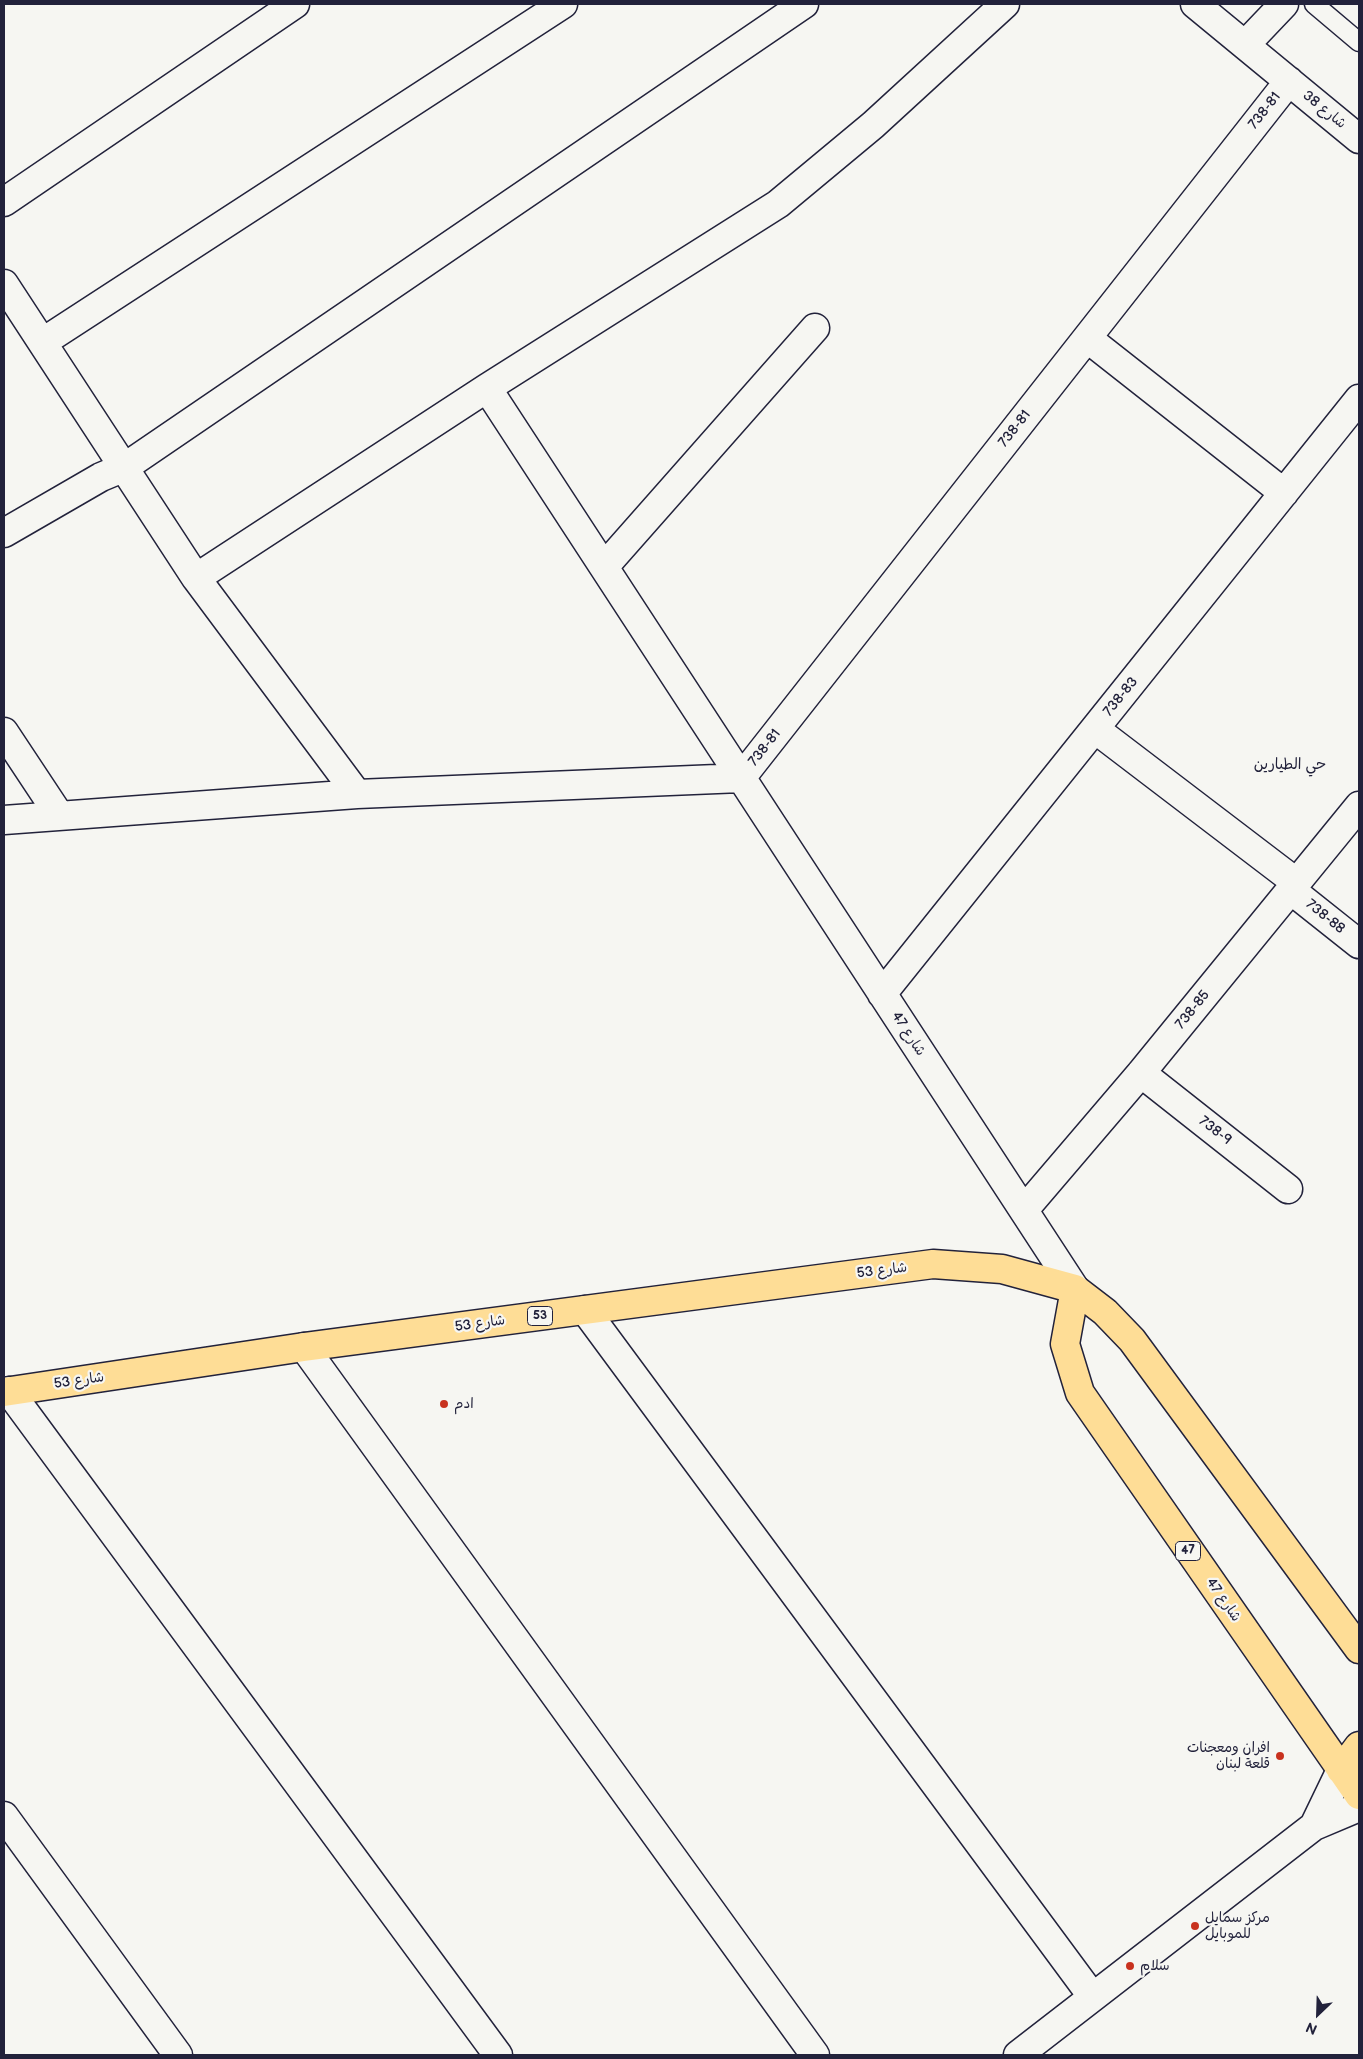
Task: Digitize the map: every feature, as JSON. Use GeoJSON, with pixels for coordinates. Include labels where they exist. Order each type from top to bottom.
{"type":"FeatureCollection","features":[{"type":"Feature","properties":{"kind":"main road","name":"شارع 53"},"geometry":{"type":"LineString","coordinates":[[7,1391],[304,1347],[933,1264],[1002,1269],[1075,1289]]}},
{"type":"Feature","properties":{"kind":"main road","name":"شارع 47"},"geometry":{"type":"LineString","coordinates":[[1359,1649],[1132,1340],[1105,1312],[1075,1289],[1065,1344],[1080,1393],[1359,1795]]}},
{"type":"Feature","properties":{"kind":"main road"},"geometry":{"type":"LineString","coordinates":[[1342,1770],[1359,1746]]}},
{"type":"Feature","properties":{"kind":"street"},"geometry":{"type":"LineString","coordinates":[[4,202],[295,4]]}},
{"type":"Feature","properties":{"kind":"street"},"geometry":{"type":"LineString","coordinates":[[43,342],[563,4]]}},
{"type":"Feature","properties":{"kind":"street"},"geometry":{"type":"LineString","coordinates":[[4,533],[101,477],[125,467],[804,4]]}},
{"type":"Feature","properties":{"kind":"street"},"geometry":{"type":"LineString","coordinates":[[196,578],[487,388],[778,204],[873,125],[1005,4]]}},
{"type":"Feature","properties":{"kind":"street","name":"شارع 38"},"geometry":{"type":"LineString","coordinates":[[1195,4],[1359,139]]}},
{"type":"Feature","properties":{"kind":"street"},"geometry":{"type":"LineString","coordinates":[[1245,45],[1284,4]]}},
{"type":"Feature","properties":{"kind":"street","name":"738-81"},"geometry":{"type":"LineString","coordinates":[[741,778],[1289,81]]}},
{"type":"Feature","properties":{"kind":"street"},"geometry":{"type":"LineString","coordinates":[[4,284],[196,578],[357,794]]}},
{"type":"Feature","properties":{"kind":"street"},"geometry":{"type":"LineString","coordinates":[[604,567],[815,328]]}},
{"type":"Feature","properties":{"kind":"street"},"geometry":{"type":"LineString","coordinates":[[1087,338],[1284,493]]}},
{"type":"Feature","properties":{"kind":"street","name":"شارع 47"},"geometry":{"type":"LineString","coordinates":[[487,388],[1075,1289]]}},
{"type":"Feature","properties":{"kind":"street","name":"738-83"},"geometry":{"type":"LineString","coordinates":[[882,994],[1359,399]]}},
{"type":"Feature","properties":{"kind":"street","name":"738-88"},"geometry":{"type":"LineString","coordinates":[[1095,729],[1294,886],[1359,944]]}},
{"type":"Feature","properties":{"kind":"street"},"geometry":{"type":"LineString","coordinates":[[4,732],[59,815]]}},
{"type":"Feature","properties":{"kind":"street"},"geometry":{"type":"LineString","coordinates":[[4,820],[357,794],[741,778]]}},
{"type":"Feature","properties":{"kind":"street","name":"738-85"},"geometry":{"type":"LineString","coordinates":[[1024,1210],[1141,1073],[1359,806]]}},
{"type":"Feature","properties":{"kind":"street","name":"738-9"},"geometry":{"type":"LineString","coordinates":[[1141,1073],[1288,1189]]}},
{"type":"Feature","properties":{"kind":"street"},"geometry":{"type":"LineString","coordinates":[[585,1310],[1092,1996]]}},
{"type":"Feature","properties":{"kind":"street"},"geometry":{"type":"LineString","coordinates":[[304,1347],[815,2055]]}},
{"type":"Feature","properties":{"kind":"street"},"geometry":{"type":"LineString","coordinates":[[7,1391],[498,2055]]}},
{"type":"Feature","properties":{"kind":"street"},"geometry":{"type":"LineString","coordinates":[[1314,1826],[1342,1770]]}},
{"type":"Feature","properties":{"kind":"street"},"geometry":{"type":"LineString","coordinates":[[1018,2055],[1314,1826],[1359,1807]]}},
{"type":"Feature","properties":{"kind":"street"},"geometry":{"type":"LineString","coordinates":[[4,1816],[178,2055]]}},
{"type":"Feature","properties":{"kind":"lane"},"geometry":{"type":"LineString","coordinates":[[1314,4],[1359,42]]}},
{"type":"Feature","properties":{"kind":"place","name":"ادم"},"geometry":{"type":"Point","coordinates":[444,1404]}},
{"type":"Feature","properties":{"kind":"place","name":"افران ومعجنات قلعة لبنان"},"geometry":{"type":"Point","coordinates":[1280,1756]}},
{"type":"Feature","properties":{"kind":"place","name":"مركز سمايل للموبايل"},"geometry":{"type":"Point","coordinates":[1195,1926]}},
{"type":"Feature","properties":{"kind":"place","name":"سلام"},"geometry":{"type":"Point","coordinates":[1130,1966]}},
{"type":"Feature","properties":{"kind":"district","name":"حي الطيارين"},"geometry":{"type":"Point","coordinates":[1290,765]}}]}
